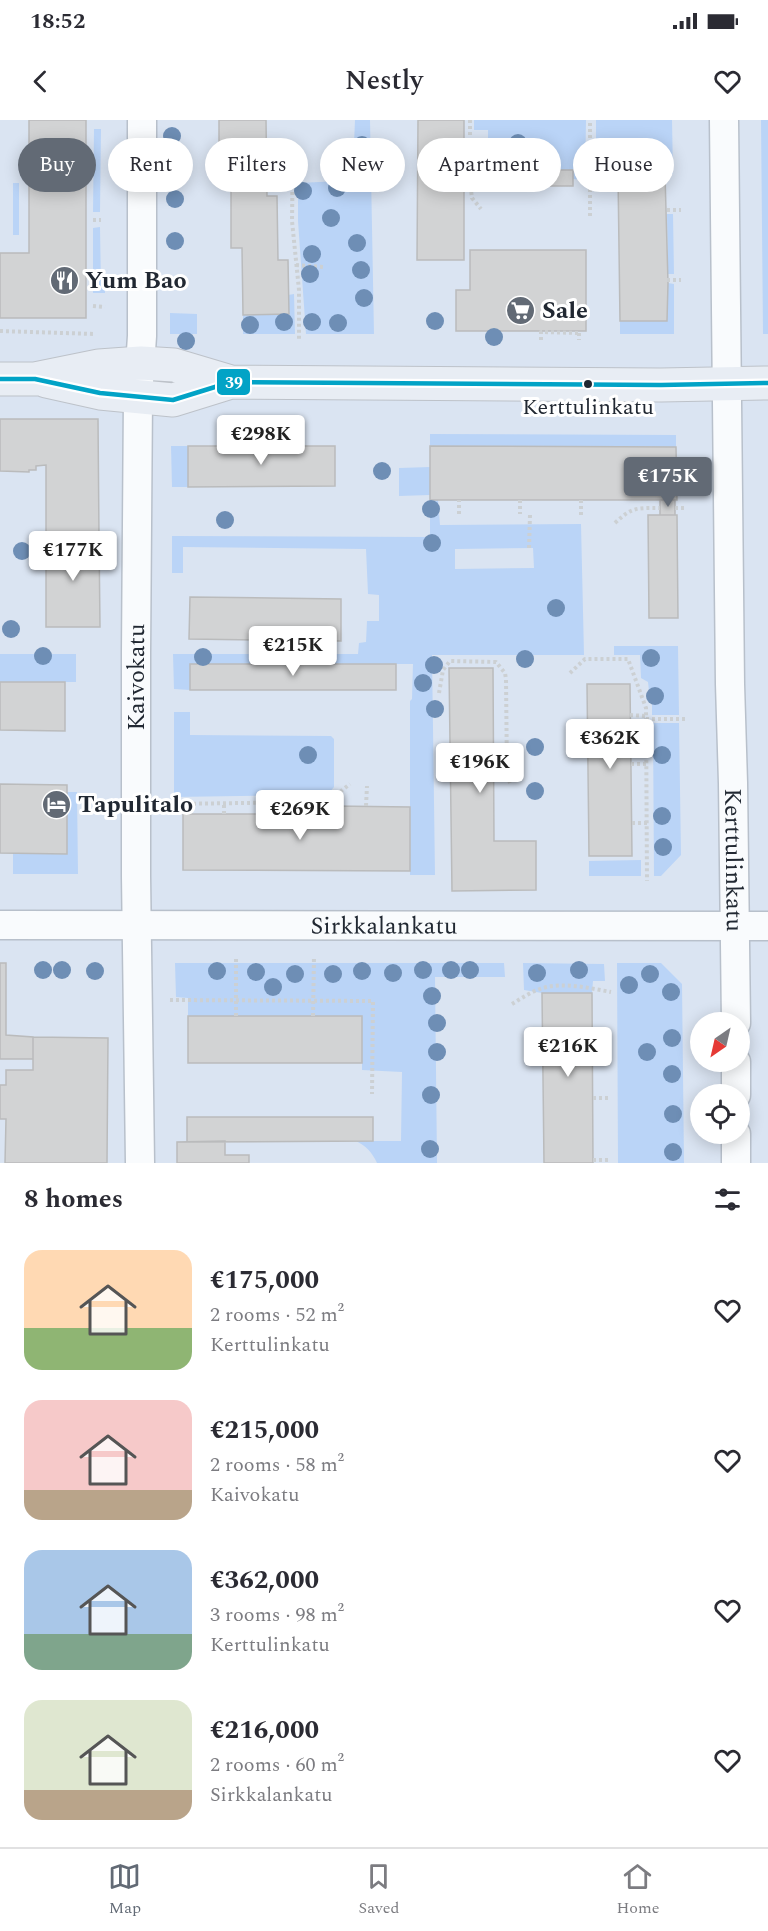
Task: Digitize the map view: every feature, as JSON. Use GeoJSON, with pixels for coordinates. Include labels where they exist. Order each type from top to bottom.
{"type":"FeatureCollection","features":[{"type":"Feature","properties":{"kind":"main road"},"geometry":{"type":"LineString","coordinates":[[0,379],[35,379],[99,366],[141,363],[174,365],[231,382],[662,385],[768,383]]}},
{"type":"Feature","properties":{"kind":"main road"},"geometry":{"type":"LineString","coordinates":[[35,379],[100,393],[173,400],[231,382]]}},
{"type":"Feature","properties":{"kind":"street","name":"Kaivokatu"},"geometry":{"type":"LineString","coordinates":[[140,1163],[136,654],[142,120]]}},
{"type":"Feature","properties":{"kind":"street","name":"Kerttulinkatu"},"geometry":{"type":"LineString","coordinates":[[724,120],[736,1012]]}},
{"type":"Feature","properties":{"kind":"street","name":"Sirkkalankatu"},"geometry":{"type":"LineString","coordinates":[[0,925],[768,926]]}},
{"type":"Feature","properties":{"kind":"street"},"geometry":{"type":"LineString","coordinates":[[736,1144],[736,1163]]}},
{"type":"Feature","properties":{"kind":"path"},"geometry":{"type":"LineString","coordinates":[[470,120],[470,182],[472,198],[481,209]]}},
{"type":"Feature","properties":{"kind":"path"},"geometry":{"type":"LineString","coordinates":[[590,120],[590,216]]}},
{"type":"Feature","properties":{"kind":"path"},"geometry":{"type":"LineString","coordinates":[[292,192],[292,221],[299,290],[299,340]]}},
{"type":"Feature","properties":{"kind":"path"},"geometry":{"type":"LineString","coordinates":[[667,210],[681,210]]}},
{"type":"Feature","properties":{"kind":"path"},"geometry":{"type":"LineString","coordinates":[[93,220],[101,220]]}},
{"type":"Feature","properties":{"kind":"path"},"geometry":{"type":"LineString","coordinates":[[296,265],[323,267]]}},
{"type":"Feature","properties":{"kind":"path"},"geometry":{"type":"LineString","coordinates":[[668,280],[681,280]]}},
{"type":"Feature","properties":{"kind":"path"},"geometry":{"type":"LineString","coordinates":[[93,306],[105,307]]}},
{"type":"Feature","properties":{"kind":"path"},"geometry":{"type":"LineString","coordinates":[[0,331],[100,334]]}},
{"type":"Feature","properties":{"kind":"path"},"geometry":{"type":"LineString","coordinates":[[541,340],[541,332],[579,332],[579,340]]}},
{"type":"Feature","properties":{"kind":"path"},"geometry":{"type":"LineString","coordinates":[[228,428],[229,446]]}},
{"type":"Feature","properties":{"kind":"path"},"geometry":{"type":"LineString","coordinates":[[294,446],[295,428]]}},
{"type":"Feature","properties":{"kind":"path"},"geometry":{"type":"LineString","coordinates":[[459,500],[459,514]]}},
{"type":"Feature","properties":{"kind":"path"},"geometry":{"type":"LineString","coordinates":[[520,500],[520,514]]}},
{"type":"Feature","properties":{"kind":"path"},"geometry":{"type":"LineString","coordinates":[[580,500],[581,515]]}},
{"type":"Feature","properties":{"kind":"path"},"geometry":{"type":"LineString","coordinates":[[642,500],[642,508]]}},
{"type":"Feature","properties":{"kind":"path"},"geometry":{"type":"LineString","coordinates":[[615,523],[629,510],[660,508]]}},
{"type":"Feature","properties":{"kind":"path"},"geometry":{"type":"LineString","coordinates":[[675,508],[685,508]]}},
{"type":"Feature","properties":{"kind":"path"},"geometry":{"type":"LineString","coordinates":[[529,548],[530,515]]}},
{"type":"Feature","properties":{"kind":"path"},"geometry":{"type":"LineString","coordinates":[[570,674],[585,659],[628,659],[646,708],[647,881]]}},
{"type":"Feature","properties":{"kind":"path"},"geometry":{"type":"LineString","coordinates":[[439,693],[443,670],[450,661],[496,662],[499,664],[506,679],[507,776],[510,783]]}},
{"type":"Feature","properties":{"kind":"path"},"geometry":{"type":"LineString","coordinates":[[630,715],[685,719]]}},
{"type":"Feature","properties":{"kind":"path"},"geometry":{"type":"LineString","coordinates":[[631,764],[646,764]]}},
{"type":"Feature","properties":{"kind":"path"},"geometry":{"type":"LineString","coordinates":[[168,804],[316,802],[332,798],[350,784]]}},
{"type":"Feature","properties":{"kind":"path"},"geometry":{"type":"LineString","coordinates":[[366,806],[367,786]]}},
{"type":"Feature","properties":{"kind":"path"},"geometry":{"type":"LineString","coordinates":[[224,803],[224,814]]}},
{"type":"Feature","properties":{"kind":"path"},"geometry":{"type":"LineString","coordinates":[[300,803],[300,814]]}},
{"type":"Feature","properties":{"kind":"path"},"geometry":{"type":"LineString","coordinates":[[632,823],[647,823]]}},
{"type":"Feature","properties":{"kind":"path"},"geometry":{"type":"LineString","coordinates":[[236,957],[236,1016]]}},
{"type":"Feature","properties":{"kind":"path"},"geometry":{"type":"LineString","coordinates":[[313,1016],[314,957]]}},
{"type":"Feature","properties":{"kind":"path"},"geometry":{"type":"LineString","coordinates":[[512,1004],[532,993],[554,987],[571,986],[611,992]]}},
{"type":"Feature","properties":{"kind":"path"},"geometry":{"type":"LineString","coordinates":[[170,1000],[373,1001],[372,1094]]}},
{"type":"Feature","properties":{"kind":"path"},"geometry":{"type":"LineString","coordinates":[[592,1035],[611,1035]]}},
{"type":"Feature","properties":{"kind":"path"},"geometry":{"type":"LineString","coordinates":[[592,1098],[611,1098]]}},
{"type":"Feature","properties":{"kind":"path"},"geometry":{"type":"LineString","coordinates":[[593,1160],[611,1160]]}},
{"type":"Feature","properties":{"kind":"shaded area"},"geometry":{"type":"Polygon","coordinates":[[[355,120],[370,120],[370,138],[354,138],[355,120]]]}},
{"type":"Feature","properties":{"kind":"shaded area"},"geometry":{"type":"Polygon","coordinates":[[[474,120],[586,120],[586,138],[573,138],[573,170],[561,170],[561,138],[488,138],[488,130],[474,130],[474,120]]]}},
{"type":"Feature","properties":{"kind":"shaded area"},"geometry":{"type":"Polygon","coordinates":[[[596,120],[672,120],[672,138],[596,138],[596,120]]]}},
{"type":"Feature","properties":{"kind":"shaded area"},"geometry":{"type":"Polygon","coordinates":[[[761,120],[768,120],[768,334],[763,334],[761,120]]]}},
{"type":"Feature","properties":{"kind":"shaded area"},"geometry":{"type":"Polygon","coordinates":[[[94,129],[101,129],[100,212],[93,212],[93,192],[96,192],[96,138],[94,138],[94,129]]]}},
{"type":"Feature","properties":{"kind":"shaded area"},"geometry":{"type":"Polygon","coordinates":[[[320,182],[320,192],[371,192],[374,334],[306,334],[298,192],[308,192],[308,183],[320,182]]]}},
{"type":"Feature","properties":{"kind":"shaded area"},"geometry":{"type":"Polygon","coordinates":[[[13,183],[18,183],[19,235],[13,235],[13,183]]]}},
{"type":"Feature","properties":{"kind":"shaded area"},"geometry":{"type":"Polygon","coordinates":[[[667,214],[673,214],[674,274],[668,274],[667,214]]]}},
{"type":"Feature","properties":{"kind":"shaded area"},"geometry":{"type":"Polygon","coordinates":[[[100,227],[101,287],[105,288],[105,293],[93,293],[93,228],[100,227]]]}},
{"type":"Feature","properties":{"kind":"shaded area"},"geometry":{"type":"Polygon","coordinates":[[[668,283],[674,284],[674,334],[620,334],[620,321],[667,320],[668,283]]]}},
{"type":"Feature","properties":{"kind":"shaded area"},"geometry":{"type":"Polygon","coordinates":[[[294,294],[295,334],[243,334],[243,315],[288,314],[288,295],[294,294]]]}},
{"type":"Feature","properties":{"kind":"shaded area"},"geometry":{"type":"Polygon","coordinates":[[[170,313],[197,314],[197,334],[170,334],[170,313]]]}},
{"type":"Feature","properties":{"kind":"shaded area"},"geometry":{"type":"Polygon","coordinates":[[[430,434],[676,435],[676,447],[430,446],[430,434]]]}},
{"type":"Feature","properties":{"kind":"shaded area"},"geometry":{"type":"Polygon","coordinates":[[[171,446],[188,446],[188,487],[172,487],[171,446]]]}},
{"type":"Feature","properties":{"kind":"shaded area"},"geometry":{"type":"Polygon","coordinates":[[[430,467],[430,495],[399,496],[399,468],[430,467]]]}},
{"type":"Feature","properties":{"kind":"shaded area"},"geometry":{"type":"Polygon","coordinates":[[[430,500],[438,500],[440,525],[581,524],[584,655],[432,655],[435,875],[410,875],[410,701],[412,699],[413,664],[190,664],[190,690],[174,689],[173,654],[358,654],[359,643],[366,642],[367,621],[379,621],[379,595],[368,594],[366,549],[183,547],[183,573],[172,573],[172,536],[430,537],[430,500]],[[533,548],[455,549],[455,569],[534,568],[533,548]]]}},
{"type":"Feature","properties":{"kind":"shaded area"},"geometry":{"type":"Polygon","coordinates":[[[614,646],[678,646],[679,715],[652,715],[652,696],[648,682],[641,678],[640,655],[614,655],[614,646]]]}},
{"type":"Feature","properties":{"kind":"shaded area"},"geometry":{"type":"Polygon","coordinates":[[[0,654],[76,654],[76,682],[0,682],[0,654]]]}},
{"type":"Feature","properties":{"kind":"shaded area"},"geometry":{"type":"Polygon","coordinates":[[[174,712],[190,712],[190,735],[331,736],[334,739],[334,787],[329,793],[305,795],[174,797],[174,712]]]}},
{"type":"Feature","properties":{"kind":"shaded area"},"geometry":{"type":"Polygon","coordinates":[[[653,723],[679,723],[681,855],[661,876],[654,876],[653,723]]]}},
{"type":"Feature","properties":{"kind":"shaded area"},"geometry":{"type":"Polygon","coordinates":[[[67,792],[77,792],[78,874],[13,874],[13,853],[67,854],[67,792]]]}},
{"type":"Feature","properties":{"kind":"shaded area"},"geometry":{"type":"Polygon","coordinates":[[[641,860],[641,876],[589,876],[589,861],[641,860]]]}},
{"type":"Feature","properties":{"kind":"shaded area"},"geometry":{"type":"Polygon","coordinates":[[[175,963],[504,963],[505,977],[435,977],[437,1163],[377,1163],[368,1150],[356,1141],[401,1141],[402,1072],[362,1070],[362,1016],[188,1016],[188,998],[176,997],[175,963]]]}},
{"type":"Feature","properties":{"kind":"shaded area"},"geometry":{"type":"Polygon","coordinates":[[[523,963],[604,964],[605,981],[593,981],[592,993],[542,993],[524,990],[523,963]]]}},
{"type":"Feature","properties":{"kind":"shaded area"},"geometry":{"type":"Polygon","coordinates":[[[617,963],[661,963],[682,984],[684,1163],[618,1163],[617,963]]]}},
{"type":"Feature","properties":{"kind":"building"},"geometry":{"type":"Polygon","coordinates":[[[29,120],[86,120],[86,138],[29,138],[29,120]]]}},
{"type":"Feature","properties":{"kind":"building"},"geometry":{"type":"Polygon","coordinates":[[[219,120],[266,120],[266,138],[219,138],[219,120]]]}},
{"type":"Feature","properties":{"kind":"building"},"geometry":{"type":"Polygon","coordinates":[[[418,120],[464,120],[464,138],[418,138],[418,120]]]}},
{"type":"Feature","properties":{"kind":"building"},"geometry":{"type":"Polygon","coordinates":[[[561,170],[573,170],[573,186],[561,186],[561,170]]]}},
{"type":"Feature","properties":{"kind":"building"},"geometry":{"type":"Polygon","coordinates":[[[29,192],[86,192],[86,318],[0,318],[0,253],[29,253],[29,192]]]}},
{"type":"Feature","properties":{"kind":"building"},"geometry":{"type":"Polygon","coordinates":[[[231,192],[267,192],[267,196],[277,196],[278,260],[288,260],[289,314],[243,315],[242,248],[231,248],[231,192]]]}},
{"type":"Feature","properties":{"kind":"building"},"geometry":{"type":"Polygon","coordinates":[[[417,192],[464,192],[464,260],[417,260],[417,192]]]}},
{"type":"Feature","properties":{"kind":"building"},"geometry":{"type":"Polygon","coordinates":[[[618,192],[665,192],[667,321],[620,321],[618,192]]]}},
{"type":"Feature","properties":{"kind":"building","name":"Sale"},"geometry":{"type":"Polygon","coordinates":[[[470,250],[586,250],[586,331],[456,331],[456,290],[470,290],[470,250]]]}},
{"type":"Feature","properties":{"kind":"building"},"geometry":{"type":"Polygon","coordinates":[[[0,419],[98,419],[99,537],[46,536],[46,465],[36,466],[36,470],[29,470],[29,472],[0,471],[0,419]]]}},
{"type":"Feature","properties":{"kind":"building"},"geometry":{"type":"Polygon","coordinates":[[[188,446],[335,446],[335,486],[188,487],[188,446]]]}},
{"type":"Feature","properties":{"kind":"building"},"geometry":{"type":"Polygon","coordinates":[[[430,446],[676,447],[677,500],[430,500],[430,446]]]}},
{"type":"Feature","properties":{"kind":"building"},"geometry":{"type":"Polygon","coordinates":[[[660,500],[675,500],[675,515],[660,515],[660,500]]]}},
{"type":"Feature","properties":{"kind":"building"},"geometry":{"type":"Polygon","coordinates":[[[648,515],[677,515],[678,618],[649,618],[648,515]]]}},
{"type":"Feature","properties":{"kind":"building"},"geometry":{"type":"Polygon","coordinates":[[[46,536],[99,537],[100,627],[46,627],[46,536]]]}},
{"type":"Feature","properties":{"kind":"building"},"geometry":{"type":"Polygon","coordinates":[[[190,597],[341,599],[341,641],[189,639],[190,597]]]}},
{"type":"Feature","properties":{"kind":"building"},"geometry":{"type":"Polygon","coordinates":[[[190,664],[396,664],[396,690],[190,690],[190,664]]]}},
{"type":"Feature","properties":{"kind":"building"},"geometry":{"type":"Polygon","coordinates":[[[449,668],[493,668],[494,841],[536,841],[536,890],[452,891],[449,668]]]}},
{"type":"Feature","properties":{"kind":"building"},"geometry":{"type":"Polygon","coordinates":[[[0,682],[65,682],[65,731],[0,730],[0,682]]]}},
{"type":"Feature","properties":{"kind":"building"},"geometry":{"type":"Polygon","coordinates":[[[587,684],[630,684],[632,856],[589,856],[587,684]]]}},
{"type":"Feature","properties":{"kind":"building"},"geometry":{"type":"Polygon","coordinates":[[[0,784],[67,785],[67,854],[0,853],[0,784]]]}},
{"type":"Feature","properties":{"kind":"building"},"geometry":{"type":"Polygon","coordinates":[[[334,806],[410,807],[410,871],[183,870],[183,814],[334,814],[334,806]]]}},
{"type":"Feature","properties":{"kind":"building"},"geometry":{"type":"Polygon","coordinates":[[[0,963],[6,963],[6,1035],[33,1037],[33,1059],[0,1059],[0,963]]]}},
{"type":"Feature","properties":{"kind":"building"},"geometry":{"type":"Polygon","coordinates":[[[542,993],[592,993],[593,1163],[544,1163],[542,993]]]}},
{"type":"Feature","properties":{"kind":"building"},"geometry":{"type":"Polygon","coordinates":[[[188,1016],[362,1016],[362,1063],[188,1063],[188,1016]]]}},
{"type":"Feature","properties":{"kind":"building"},"geometry":{"type":"Polygon","coordinates":[[[33,1037],[108,1038],[107,1163],[5,1163],[6,1119],[0,1119],[0,1085],[6,1085],[6,1070],[33,1070],[33,1037]]]}},
{"type":"Feature","properties":{"kind":"building"},"geometry":{"type":"Polygon","coordinates":[[[187,1117],[373,1117],[373,1141],[187,1142],[187,1117]]]}},
{"type":"Feature","properties":{"kind":"building"},"geometry":{"type":"Polygon","coordinates":[[[225,1141],[225,1155],[249,1155],[249,1163],[177,1163],[177,1142],[225,1141]]]}},
{"type":"Feature","properties":{"kind":"transit line","name":"39"},"geometry":{"type":"LineString","coordinates":[[0,379],[35,379],[100,393],[173,400],[231,382],[661,385],[768,383]]}},
{"type":"Feature","properties":{"kind":"place","name":"Yum Bao"},"geometry":{"type":"Point","coordinates":[64,280]}},
{"type":"Feature","properties":{"kind":"place","name":"Sale"},"geometry":{"type":"Point","coordinates":[521,310]}},
{"type":"Feature","properties":{"kind":"place","name":"Kerttulinkatu"},"geometry":{"type":"Point","coordinates":[588,384]}},
{"type":"Feature","properties":{"kind":"place","name":"Tapulitalo"},"geometry":{"type":"Point","coordinates":[57,804]}}]}
